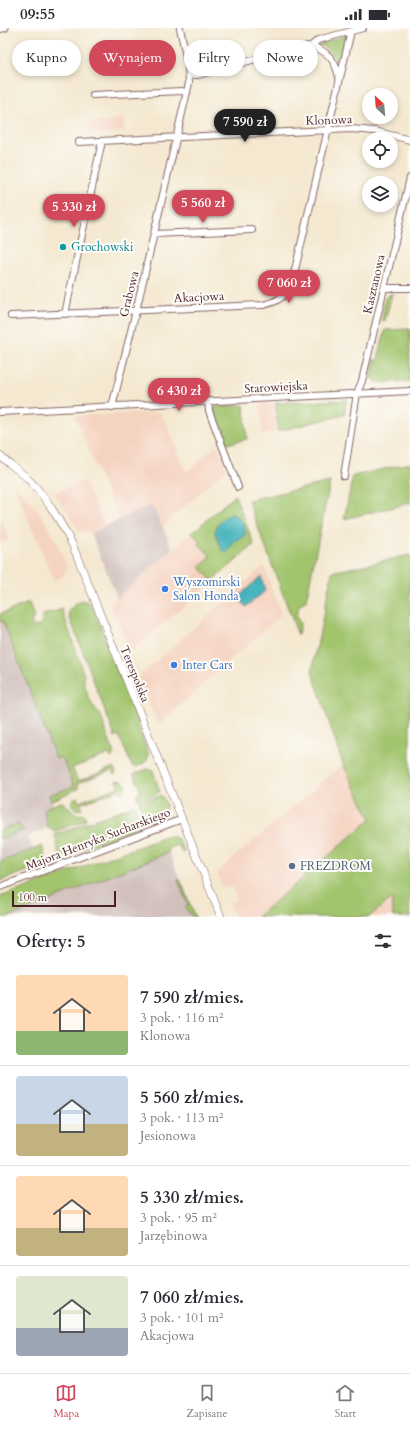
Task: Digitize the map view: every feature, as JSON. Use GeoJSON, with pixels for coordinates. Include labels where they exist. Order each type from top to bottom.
{"type":"FeatureCollection","features":[{"type":"Feature","properties":{"kind":"street"},"geometry":{"type":"LineString","coordinates":[[0,29],[5,28]]}},
{"type":"Feature","properties":{"kind":"street","name":"Grabowa"},"geometry":{"type":"LineString","coordinates":[[180,28],[184,49]]}},
{"type":"Feature","properties":{"kind":"street"},"geometry":{"type":"LineString","coordinates":[[318,40],[363,28]]}},
{"type":"Feature","properties":{"kind":"street","name":"Akacjowa"},"geometry":{"type":"LineString","coordinates":[[11,316],[263,305],[275,302],[284,297],[291,287],[351,31]]}},
{"type":"Feature","properties":{"kind":"street","name":"Akacjowa"},"geometry":{"type":"LineString","coordinates":[[318,48],[330,56],[337,67],[339,82]]}},
{"type":"Feature","properties":{"kind":"street","name":"Grabowa"},"geometry":{"type":"LineString","coordinates":[[112,407],[177,138],[187,93],[189,76]]}},
{"type":"Feature","properties":{"kind":"street"},"geometry":{"type":"LineString","coordinates":[[93,95],[182,91],[187,93]]}},
{"type":"Feature","properties":{"kind":"street","name":"Klonowa"},"geometry":{"type":"LineString","coordinates":[[79,142],[351,129],[375,131],[410,140]]}},
{"type":"Feature","properties":{"kind":"street"},"geometry":{"type":"LineString","coordinates":[[65,314],[102,141]]}},
{"type":"Feature","properties":{"kind":"street","name":"Kasztanowa"},"geometry":{"type":"LineString","coordinates":[[344,476],[357,393],[362,381],[410,178]]}},
{"type":"Feature","properties":{"kind":"street"},"geometry":{"type":"LineString","coordinates":[[154,234],[252,230]]}},
{"type":"Feature","properties":{"kind":"street"},"geometry":{"type":"LineString","coordinates":[[384,288],[410,288]]}},
{"type":"Feature","properties":{"kind":"street","name":"Starowiejska"},"geometry":{"type":"LineString","coordinates":[[0,412],[410,390]]}},
{"type":"Feature","properties":{"kind":"street"},"geometry":{"type":"LineString","coordinates":[[208,401],[209,411],[238,487]]}},
{"type":"Feature","properties":{"kind":"street","name":"Terespolska"},"geometry":{"type":"LineString","coordinates":[[0,456],[31,482],[46,499],[73,546],[221,917]]}},
{"type":"Feature","properties":{"kind":"street","name":"Majora Henryka Sucharskiego"},"geometry":{"type":"LineString","coordinates":[[0,887],[182,819]]}},
{"type":"Feature","properties":{"kind":"shaded area"},"geometry":{"type":"Polygon","coordinates":[[[124,117],[125,132],[90,134],[86,124],[103,120],[103,123],[124,117]]]}},
{"type":"Feature","properties":{"kind":"shaded area"},"geometry":{"type":"Polygon","coordinates":[[[276,403],[278,431],[262,435],[260,404],[276,403]]]}},
{"type":"Feature","properties":{"kind":"shaded area"},"geometry":{"type":"Polygon","coordinates":[[[161,412],[187,472],[217,445],[226,469],[162,527],[152,506],[119,520],[75,416],[161,412]]]}},
{"type":"Feature","properties":{"kind":"shaded area"},"geometry":{"type":"Polygon","coordinates":[[[84,481],[106,526],[91,533],[79,533],[70,515],[54,493],[84,481]]]}},
{"type":"Feature","properties":{"kind":"shaded area"},"geometry":{"type":"Polygon","coordinates":[[[12,482],[42,516],[59,547],[67,567],[62,577],[54,580],[12,482]]]}},
{"type":"Feature","properties":{"kind":"shaded area"},"geometry":{"type":"Polygon","coordinates":[[[152,505],[173,549],[117,598],[91,533],[152,505]]]}},
{"type":"Feature","properties":{"kind":"shaded area"},"geometry":{"type":"Polygon","coordinates":[[[0,517],[9,539],[0,543],[0,517]]]}},
{"type":"Feature","properties":{"kind":"shaded area","name":"Wyszomirski Salon Honda"},"geometry":{"type":"Polygon","coordinates":[[[192,533],[211,557],[200,567],[212,581],[131,652],[110,604],[192,533]]]}},
{"type":"Feature","properties":{"kind":"shaded area"},"geometry":{"type":"Polygon","coordinates":[[[264,566],[281,615],[158,725],[138,677],[264,566]]]}},
{"type":"Feature","properties":{"kind":"shaded area"},"geometry":{"type":"Polygon","coordinates":[[[0,614],[75,786],[49,795],[59,822],[28,837],[34,851],[0,864],[0,614]]]}},
{"type":"Feature","properties":{"kind":"shaded area"},"geometry":{"type":"Polygon","coordinates":[[[343,764],[371,819],[257,917],[234,917],[228,902],[236,899],[232,886],[223,889],[217,872],[343,764]]]}},
{"type":"Feature","properties":{"kind":"shaded area"},"geometry":{"type":"Polygon","coordinates":[[[168,849],[195,917],[0,917],[168,849]]]}},
{"type":"Feature","properties":{"kind":"shaded area"},"geometry":{"type":"Polygon","coordinates":[[[392,898],[393,917],[369,917],[392,898]]]}},
{"type":"Feature","properties":{"kind":"green space"},"geometry":{"type":"Polygon","coordinates":[[[347,35],[339,64],[329,51],[319,44],[347,35]]]}},
{"type":"Feature","properties":{"kind":"green space"},"geometry":{"type":"Polygon","coordinates":[[[392,293],[385,321],[382,320],[385,298],[392,293]]]}},
{"type":"Feature","properties":{"kind":"green space"},"geometry":{"type":"Polygon","coordinates":[[[410,329],[410,381],[378,383],[373,379],[385,330],[410,329]]]}},
{"type":"Feature","properties":{"kind":"green space"},"geometry":{"type":"Polygon","coordinates":[[[371,359],[376,360],[372,377],[368,379],[368,374],[371,359]]]}},
{"type":"Feature","properties":{"kind":"green space"},"geometry":{"type":"Polygon","coordinates":[[[347,400],[344,415],[278,431],[276,403],[347,400]]]}},
{"type":"Feature","properties":{"kind":"green space"},"geometry":{"type":"Polygon","coordinates":[[[244,405],[247,439],[227,444],[213,407],[244,405]]]}},
{"type":"Feature","properties":{"kind":"green space"},"geometry":{"type":"Polygon","coordinates":[[[410,463],[410,503],[344,519],[353,476],[410,463]]]}},
{"type":"Feature","properties":{"kind":"green space"},"geometry":{"type":"Polygon","coordinates":[[[330,482],[306,601],[299,606],[296,616],[300,623],[298,635],[248,500],[330,482]]]}},
{"type":"Feature","properties":{"kind":"green space"},"geometry":{"type":"Polygon","coordinates":[[[235,495],[254,545],[212,581],[200,567],[211,557],[198,543],[200,542],[192,533],[235,495]],[[226,516],[216,527],[222,550],[226,552],[234,542],[239,540],[226,516]]]}},
{"type":"Feature","properties":{"kind":"green space"},"geometry":{"type":"Polygon","coordinates":[[[410,555],[410,917],[393,917],[392,898],[369,917],[257,917],[371,819],[343,764],[312,671],[332,572],[410,555]]]}},
{"type":"Feature","properties":{"kind":"green space"},"geometry":{"type":"Polygon","coordinates":[[[86,600],[93,608],[140,725],[138,727],[149,754],[143,764],[136,767],[132,766],[119,736],[115,737],[69,616],[70,609],[72,607],[77,603],[86,600]]]}},
{"type":"Feature","properties":{"kind":"green space"},"geometry":{"type":"Polygon","coordinates":[[[29,603],[34,618],[31,620],[33,627],[40,625],[43,615],[62,609],[84,675],[88,696],[97,712],[100,714],[114,754],[111,758],[109,754],[72,768],[78,781],[114,767],[116,773],[114,775],[112,770],[78,783],[79,788],[51,801],[49,795],[74,786],[62,757],[56,759],[3,621],[0,622],[0,614],[29,603]]]}},
{"type":"Feature","properties":{"kind":"green space"},"geometry":{"type":"Polygon","coordinates":[[[148,769],[153,771],[160,792],[139,801],[136,794],[141,792],[134,774],[148,769]]]}},
{"type":"Feature","properties":{"kind":"green space"},"geometry":{"type":"Polygon","coordinates":[[[116,780],[123,781],[126,786],[122,794],[119,790],[80,804],[81,810],[74,808],[72,805],[72,800],[77,797],[79,802],[118,787],[116,780]]]}},
{"type":"Feature","properties":{"kind":"green space"},"geometry":{"type":"Polygon","coordinates":[[[161,795],[166,804],[165,812],[159,818],[150,823],[145,818],[139,803],[161,795]]]}},
{"type":"Feature","properties":{"kind":"green space"},"geometry":{"type":"Polygon","coordinates":[[[61,802],[76,814],[84,814],[86,820],[54,832],[48,827],[44,812],[47,807],[61,802]]]}},
{"type":"Feature","properties":{"kind":"green space"},"geometry":{"type":"Polygon","coordinates":[[[134,805],[140,822],[139,827],[63,857],[59,854],[55,835],[134,805]]]}},
{"type":"Feature","properties":{"kind":"green space"},"geometry":{"type":"Polygon","coordinates":[[[18,824],[24,830],[0,839],[0,830],[18,824]]]}},
{"type":"Feature","properties":{"kind":"green space"},"geometry":{"type":"Polygon","coordinates":[[[168,836],[177,838],[185,852],[181,852],[178,845],[168,849],[169,852],[9,917],[0,917],[0,897],[168,836]]]}},
{"type":"Feature","properties":{"kind":"green space"},"geometry":{"type":"Polygon","coordinates":[[[42,846],[48,863],[0,881],[0,862],[42,846]]]}},
{"type":"Feature","properties":{"kind":"green space"},"geometry":{"type":"Polygon","coordinates":[[[180,879],[195,917],[193,917],[185,908],[188,905],[178,880],[180,879]]]}},
{"type":"Feature","properties":{"kind":"water"},"geometry":{"type":"Polygon","coordinates":[[[232,514],[238,517],[242,523],[245,529],[245,536],[234,542],[227,553],[222,550],[215,532],[221,521],[232,514]]]}},
{"type":"Feature","properties":{"kind":"water"},"geometry":{"type":"Polygon","coordinates":[[[261,576],[265,591],[246,607],[238,597],[261,576]]]}},
{"type":"Feature","properties":{"kind":"place","name":"Grochowski"},"geometry":{"type":"Point","coordinates":[63,247]}},
{"type":"Feature","properties":{"kind":"place","name":"Wyszomirski Salon Honda"},"geometry":{"type":"Point","coordinates":[165,589]}},
{"type":"Feature","properties":{"kind":"place","name":"Inter Cars"},"geometry":{"type":"Point","coordinates":[174,665]}},
{"type":"Feature","properties":{"kind":"place","name":"FREZDROM"},"geometry":{"type":"Point","coordinates":[292,866]}}]}
